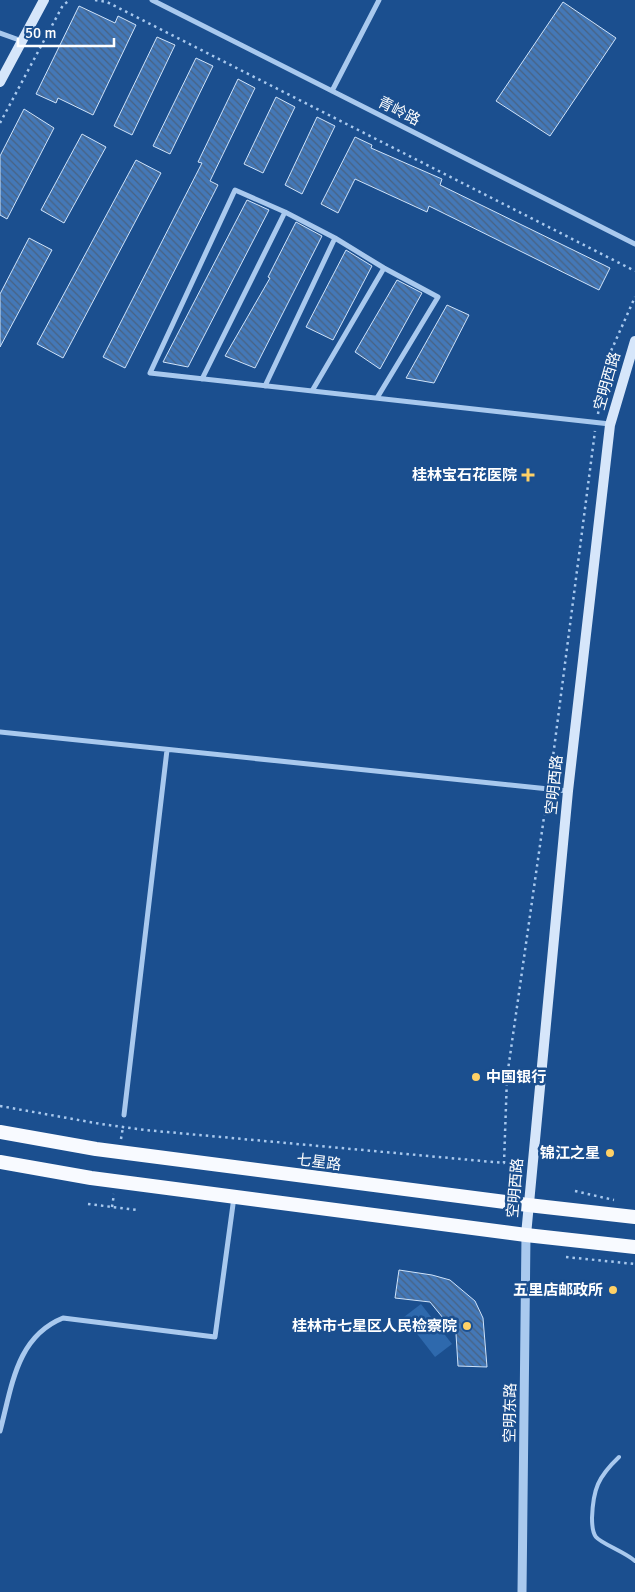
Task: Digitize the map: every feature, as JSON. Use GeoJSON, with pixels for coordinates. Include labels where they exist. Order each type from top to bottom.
{"type":"FeatureCollection","features":[{"type":"Feature","properties":{"kind":"highway","name":"七星路"},"geometry":{"type":"LineString","coordinates":[[0,1132],[96,1149],[635,1217]]}},
{"type":"Feature","properties":{"kind":"highway"},"geometry":{"type":"LineString","coordinates":[[0,1162],[91,1178],[234,1197],[526,1235],[635,1246]]}},
{"type":"Feature","properties":{"kind":"main road"},"geometry":{"type":"LineString","coordinates":[[0,82],[44,0]]}},
{"type":"Feature","properties":{"kind":"main road","name":"空明西路"},"geometry":{"type":"LineString","coordinates":[[526,1235],[568,791],[610,424],[635,341]]}},
{"type":"Feature","properties":{"kind":"street","name":"青岭路"},"geometry":{"type":"LineString","coordinates":[[152,0],[635,244]]}},
{"type":"Feature","properties":{"kind":"street"},"geometry":{"type":"LineString","coordinates":[[332,91],[379,0]]}},
{"type":"Feature","properties":{"kind":"street"},"geometry":{"type":"LineString","coordinates":[[0,33],[22,41]]}},
{"type":"Feature","properties":{"kind":"street"},"geometry":{"type":"LineString","coordinates":[[377,398],[438,297],[384,268],[335,238],[285,212],[235,190],[150,373],[610,424]]}},
{"type":"Feature","properties":{"kind":"street"},"geometry":{"type":"LineString","coordinates":[[202,379],[285,212]]}},
{"type":"Feature","properties":{"kind":"street"},"geometry":{"type":"LineString","coordinates":[[265,386],[335,238]]}},
{"type":"Feature","properties":{"kind":"street"},"geometry":{"type":"LineString","coordinates":[[312,391],[384,268]]}},
{"type":"Feature","properties":{"kind":"street"},"geometry":{"type":"LineString","coordinates":[[0,732],[568,791]]}},
{"type":"Feature","properties":{"kind":"street"},"geometry":{"type":"LineString","coordinates":[[124,1115],[167,750]]}},
{"type":"Feature","properties":{"kind":"street"},"geometry":{"type":"LineString","coordinates":[[0,1430],[22,1354],[40,1332],[57,1320],[63,1318],[215,1336],[234,1197]]}},
{"type":"Feature","properties":{"kind":"street","name":"空明东路"},"geometry":{"type":"LineString","coordinates":[[522,1592],[526,1235]]}},
{"type":"Feature","properties":{"kind":"lane"},"geometry":{"type":"LineString","coordinates":[[619,1457],[603,1473],[596,1486],[593,1500],[593,1531],[598,1539],[628,1555],[635,1561]]}},
{"type":"Feature","properties":{"kind":"path"},"geometry":{"type":"LineString","coordinates":[[0,123],[63,4],[70,0]]}},
{"type":"Feature","properties":{"kind":"path"},"geometry":{"type":"LineString","coordinates":[[95,0],[107,2],[635,271]]}},
{"type":"Feature","properties":{"kind":"path"},"geometry":{"type":"LineString","coordinates":[[0,1106],[145,1130],[504,1163],[507,1077],[548,789],[596,423],[607,360],[635,297]]}},
{"type":"Feature","properties":{"kind":"path"},"geometry":{"type":"LineString","coordinates":[[575,1191],[620,1202]]}},
{"type":"Feature","properties":{"kind":"path"},"geometry":{"type":"LineString","coordinates":[[88,1204],[137,1210]]}},
{"type":"Feature","properties":{"kind":"path"},"geometry":{"type":"LineString","coordinates":[[566,1257],[635,1264]]}},
{"type":"Feature","properties":{"kind":"shaded area"},"geometry":{"type":"Polygon","coordinates":[[[421,1304],[452,1344],[435,1357],[404,1317],[421,1304]]]}},
{"type":"Feature","properties":{"kind":"building"},"geometry":{"type":"Polygon","coordinates":[[[563,2],[616,38],[550,136],[496,101],[563,2]]]}},
{"type":"Feature","properties":{"kind":"building"},"geometry":{"type":"Polygon","coordinates":[[[79,6],[115,23],[118,16],[136,25],[93,115],[58,98],[56,103],[36,94],[79,6]]]}},
{"type":"Feature","properties":{"kind":"building"},"geometry":{"type":"Polygon","coordinates":[[[157,37],[175,45],[132,135],[114,126],[157,37]]]}},
{"type":"Feature","properties":{"kind":"building"},"geometry":{"type":"Polygon","coordinates":[[[196,58],[213,66],[170,154],[153,146],[196,58]]]}},
{"type":"Feature","properties":{"kind":"building"},"geometry":{"type":"Polygon","coordinates":[[[238,79],[255,88],[210,181],[218,185],[125,368],[103,357],[202,163],[198,162],[238,79]]]}},
{"type":"Feature","properties":{"kind":"building"},"geometry":{"type":"Polygon","coordinates":[[[276,97],[295,107],[263,173],[244,164],[276,97]]]}},
{"type":"Feature","properties":{"kind":"building"},"geometry":{"type":"Polygon","coordinates":[[[24,109],[54,128],[7,219],[0,215],[0,156],[24,109]]]}},
{"type":"Feature","properties":{"kind":"building"},"geometry":{"type":"Polygon","coordinates":[[[317,117],[335,126],[302,194],[285,185],[317,117]]]}},
{"type":"Feature","properties":{"kind":"building"},"geometry":{"type":"Polygon","coordinates":[[[82,134],[106,147],[64,223],[41,210],[82,134]]]}},
{"type":"Feature","properties":{"kind":"building"},"geometry":{"type":"Polygon","coordinates":[[[355,137],[372,145],[371,148],[442,179],[440,185],[610,268],[599,290],[429,206],[427,212],[355,179],[338,213],[321,204],[355,137]]]}},
{"type":"Feature","properties":{"kind":"building"},"geometry":{"type":"Polygon","coordinates":[[[136,160],[161,173],[63,358],[37,344],[136,160]]]}},
{"type":"Feature","properties":{"kind":"building"},"geometry":{"type":"Polygon","coordinates":[[[247,200],[269,210],[188,367],[163,362],[247,200]]]}},
{"type":"Feature","properties":{"kind":"building"},"geometry":{"type":"Polygon","coordinates":[[[296,222],[322,236],[255,368],[225,356],[270,278],[268,277],[296,222]]]}},
{"type":"Feature","properties":{"kind":"building"},"geometry":{"type":"Polygon","coordinates":[[[29,238],[52,250],[0,347],[0,294],[29,238]]]}},
{"type":"Feature","properties":{"kind":"building"},"geometry":{"type":"Polygon","coordinates":[[[346,250],[372,266],[333,340],[306,327],[346,250]]]}},
{"type":"Feature","properties":{"kind":"building"},"geometry":{"type":"Polygon","coordinates":[[[397,280],[422,293],[380,369],[355,352],[397,280]]]}},
{"type":"Feature","properties":{"kind":"building"},"geometry":{"type":"Polygon","coordinates":[[[447,305],[469,315],[434,383],[406,378],[447,305]]]}},
{"type":"Feature","properties":{"kind":"building","name":"桂林市七星区人民检察院"},"geometry":{"type":"Polygon","coordinates":[[[399,1270],[450,1280],[475,1301],[483,1318],[487,1367],[458,1366],[456,1334],[430,1302],[395,1298],[399,1270]]]}},
{"type":"Feature","properties":{"kind":"place","name":"桂林宝石花医院"},"geometry":{"type":"Point","coordinates":[528,475]}},
{"type":"Feature","properties":{"kind":"place","name":"中国银行"},"geometry":{"type":"Point","coordinates":[476,1077]}},
{"type":"Feature","properties":{"kind":"place","name":"锦江之星"},"geometry":{"type":"Point","coordinates":[610,1153]}},
{"type":"Feature","properties":{"kind":"place","name":"五里店邮政所"},"geometry":{"type":"Point","coordinates":[613,1290]}},
{"type":"Feature","properties":{"kind":"place","name":"桂林市七星区人民检察院"},"geometry":{"type":"Point","coordinates":[467,1326]}}]}
